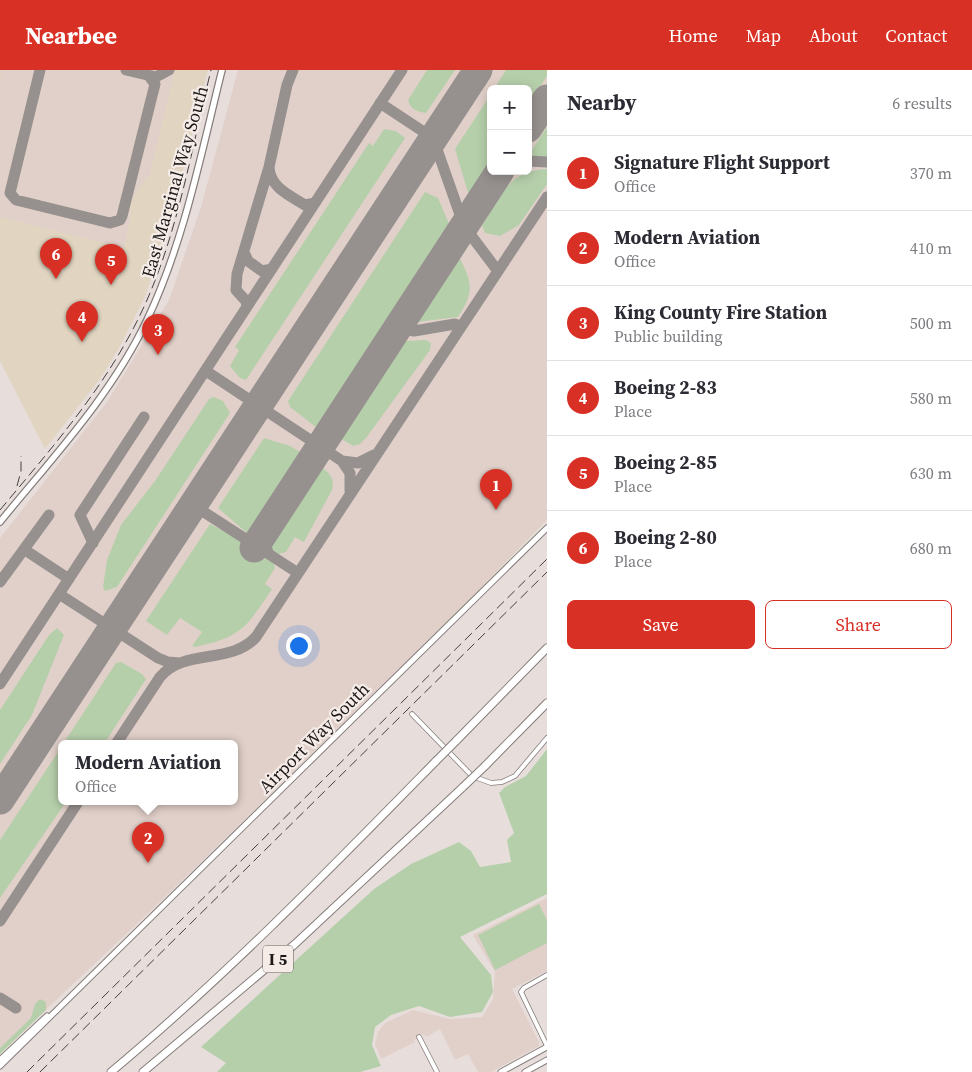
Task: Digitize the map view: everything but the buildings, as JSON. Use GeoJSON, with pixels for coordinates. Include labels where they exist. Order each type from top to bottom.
{"type":"FeatureCollection","features":[{"type":"Feature","properties":{"kind":"highway","name":"I 5"},"geometry":{"type":"LineString","coordinates":[[111,1072],[170,1023],[248,951],[547,648]]}},
{"type":"Feature","properties":{"kind":"highway","name":"I 5"},"geometry":{"type":"LineString","coordinates":[[143,1072],[310,931],[463,788],[547,703]]}},
{"type":"Feature","properties":{"kind":"main road","name":"East Marginal Way South"},"geometry":{"type":"LineString","coordinates":[[0,522],[100,398],[147,321],[170,264],[185,215],[222,70]]}},
{"type":"Feature","properties":{"kind":"main road","name":"Airport Way South"},"geometry":{"type":"LineString","coordinates":[[0,1066],[547,528]]}},
{"type":"Feature","properties":{"kind":"main road","name":"Airport Way South"},"geometry":{"type":"LineString","coordinates":[[0,1060],[37,1023],[57,1008]]}},
{"type":"Feature","properties":{"kind":"main road"},"geometry":{"type":"LineString","coordinates":[[501,1072],[547,1046]]}},
{"type":"Feature","properties":{"kind":"main road"},"geometry":{"type":"LineString","coordinates":[[526,1072],[547,1060]]}},
{"type":"Feature","properties":{"kind":"street"},"geometry":{"type":"LineString","coordinates":[[412,714],[472,776],[491,783],[506,780],[520,772],[547,738]]}},
{"type":"Feature","properties":{"kind":"street"},"geometry":{"type":"LineString","coordinates":[[547,976],[524,988],[521,992],[547,1046]]}},
{"type":"Feature","properties":{"kind":"street"},"geometry":{"type":"LineString","coordinates":[[419,1037],[436,1072]]}},
{"type":"Feature","properties":{"kind":"shaded area"},"geometry":{"type":"Polygon","coordinates":[[[0,70],[208,70],[169,226],[145,297],[118,350],[100,379],[45,449],[0,361],[0,70]]]}},
{"type":"Feature","properties":{"kind":"shaded area"},"geometry":{"type":"Polygon","coordinates":[[[2,70],[175,70],[150,174],[136,192],[130,205],[130,220],[124,248],[0,217],[0,79],[2,70]]]}},
{"type":"Feature","properties":{"kind":"shaded area"},"geometry":{"type":"Polygon","coordinates":[[[238,70],[547,70],[547,520],[466,603],[160,902],[0,1053],[0,538],[107,402],[169,300],[201,207],[238,70]]]}},
{"type":"Feature","properties":{"kind":"shaded area"},"geometry":{"type":"Polygon","coordinates":[[[547,898],[547,971],[512,989],[539,1042],[539,1046],[491,1072],[478,1072],[468,1054],[455,1060],[440,1029],[426,1037],[424,1034],[414,1040],[415,1042],[381,1059],[375,1044],[378,1032],[385,1023],[413,1010],[450,1019],[482,1017],[493,999],[495,972],[473,935],[547,898]]]}},
{"type":"Feature","properties":{"kind":"green space"},"geometry":{"type":"Polygon","coordinates":[[[427,70],[455,70],[426,113],[414,110],[408,100],[427,70]]]}},
{"type":"Feature","properties":{"kind":"green space"},"geometry":{"type":"Polygon","coordinates":[[[506,70],[547,70],[547,76],[532,99],[532,85],[497,85],[506,70]]]}},
{"type":"Feature","properties":{"kind":"green space"},"geometry":{"type":"Polygon","coordinates":[[[487,100],[487,169],[469,196],[455,149],[487,100]]]}},
{"type":"Feature","properties":{"kind":"green space"},"geometry":{"type":"Polygon","coordinates":[[[547,127],[547,159],[533,157],[532,150],[547,127]]]}},
{"type":"Feature","properties":{"kind":"green space"},"geometry":{"type":"Polygon","coordinates":[[[384,129],[396,131],[405,138],[246,380],[240,378],[230,366],[239,350],[235,347],[369,143],[373,146],[384,129]]]}},
{"type":"Feature","properties":{"kind":"green space"},"geometry":{"type":"Polygon","coordinates":[[[547,169],[547,184],[519,225],[500,236],[485,233],[482,226],[500,195],[514,180],[523,175],[532,175],[534,171],[547,169]]]}},
{"type":"Feature","properties":{"kind":"green space"},"geometry":{"type":"Polygon","coordinates":[[[425,192],[438,198],[450,226],[317,428],[290,407],[288,401],[425,192]]]}},
{"type":"Feature","properties":{"kind":"green space"},"geometry":{"type":"Polygon","coordinates":[[[459,257],[467,274],[470,288],[467,301],[458,317],[416,322],[459,257]]]}},
{"type":"Feature","properties":{"kind":"green space"},"geometry":{"type":"Polygon","coordinates":[[[426,340],[431,343],[430,350],[366,438],[360,444],[353,446],[340,438],[403,341],[426,340]]]}},
{"type":"Feature","properties":{"kind":"green space"},"geometry":{"type":"Polygon","coordinates":[[[214,397],[223,401],[230,413],[117,587],[105,591],[103,587],[107,560],[121,525],[155,481],[209,399],[214,397]]]}},
{"type":"Feature","properties":{"kind":"green space"},"geometry":{"type":"Polygon","coordinates":[[[264,438],[290,446],[302,453],[247,533],[218,508],[264,438]]]}},
{"type":"Feature","properties":{"kind":"green space"},"geometry":{"type":"Polygon","coordinates":[[[320,466],[331,476],[333,482],[332,490],[304,542],[295,537],[286,552],[278,554],[268,547],[270,542],[320,466]]]}},
{"type":"Feature","properties":{"kind":"green space"},"geometry":{"type":"Polygon","coordinates":[[[210,524],[243,541],[241,544],[271,562],[273,561],[275,568],[265,584],[272,589],[249,622],[233,635],[195,647],[192,646],[202,632],[180,618],[167,635],[146,621],[210,524]]]}},
{"type":"Feature","properties":{"kind":"green space"},"geometry":{"type":"Polygon","coordinates":[[[57,628],[64,635],[32,715],[0,764],[0,710],[49,635],[57,628]]]}},
{"type":"Feature","properties":{"kind":"green space"},"geometry":{"type":"Polygon","coordinates":[[[121,662],[142,674],[146,679],[107,740],[66,740],[116,663],[121,662]]]}},
{"type":"Feature","properties":{"kind":"green space"},"geometry":{"type":"Polygon","coordinates":[[[547,749],[547,894],[460,937],[491,975],[493,992],[482,1012],[450,1017],[419,1006],[391,1015],[375,1027],[372,1045],[381,1066],[360,1072],[217,1072],[226,1063],[201,1047],[374,889],[411,864],[459,842],[471,851],[480,867],[511,862],[507,840],[514,833],[499,793],[505,787],[526,776],[547,749]]]}},
{"type":"Feature","properties":{"kind":"green space"},"geometry":{"type":"Polygon","coordinates":[[[58,752],[58,805],[64,805],[0,898],[0,840],[58,752]]]}},
{"type":"Feature","properties":{"kind":"green space"},"geometry":{"type":"Polygon","coordinates":[[[539,904],[547,920],[547,943],[495,970],[478,935],[539,904]]]}},
{"type":"Feature","properties":{"kind":"green space"},"geometry":{"type":"Polygon","coordinates":[[[40,999],[46,1002],[46,1010],[0,1054],[0,1048],[31,1018],[35,1004],[40,999]]]}},
{"type":"Feature","properties":{"kind":"taxiway"},"geometry":{"type":"LineString","coordinates":[[40,70],[10,193],[16,200],[110,223],[120,220],[122,216],[155,84],[149,76]]}},
{"type":"Feature","properties":{"kind":"taxiway"},"geometry":{"type":"LineString","coordinates":[[126,70],[156,77],[169,70]]}},
{"type":"Feature","properties":{"kind":"taxiway"},"geometry":{"type":"LineString","coordinates":[[247,306],[246,301],[236,290],[237,274],[269,167],[287,85],[293,70]]}},
{"type":"Feature","properties":{"kind":"taxiway"},"geometry":{"type":"LineString","coordinates":[[0,684],[402,70]]}},
{"type":"Feature","properties":{"kind":"taxiway"},"geometry":{"type":"LineString","coordinates":[[380,103],[433,138],[464,226],[497,270]]}},
{"type":"Feature","properties":{"kind":"taxiway"},"geometry":{"type":"LineString","coordinates":[[532,161],[547,162]]}},
{"type":"Feature","properties":{"kind":"taxiway"},"geometry":{"type":"LineString","coordinates":[[269,168],[273,181],[287,194],[305,205],[315,203]]}},
{"type":"Feature","properties":{"kind":"taxiway"},"geometry":{"type":"LineString","coordinates":[[119,740],[160,677],[170,668],[182,662],[234,651],[246,646],[256,637],[547,197]]}},
{"type":"Feature","properties":{"kind":"taxiway"},"geometry":{"type":"LineString","coordinates":[[244,252],[248,261],[262,271],[272,269]]}},
{"type":"Feature","properties":{"kind":"taxiway"},"geometry":{"type":"LineString","coordinates":[[398,328],[414,331],[455,324],[460,326]]}},
{"type":"Feature","properties":{"kind":"taxiway"},"geometry":{"type":"LineString","coordinates":[[206,371],[342,461],[358,463],[374,455]]}},
{"type":"Feature","properties":{"kind":"taxiway"},"geometry":{"type":"LineString","coordinates":[[93,543],[80,515],[144,417]]}},
{"type":"Feature","properties":{"kind":"taxiway"},"geometry":{"type":"LineString","coordinates":[[342,461],[350,473],[350,491]]}},
{"type":"Feature","properties":{"kind":"taxiway"},"geometry":{"type":"LineString","coordinates":[[193,505],[298,573]]}},
{"type":"Feature","properties":{"kind":"taxiway"},"geometry":{"type":"LineString","coordinates":[[0,582],[49,515]]}},
{"type":"Feature","properties":{"kind":"taxiway"},"geometry":{"type":"LineString","coordinates":[[265,531],[262,541],[268,552]]}},
{"type":"Feature","properties":{"kind":"taxiway"},"geometry":{"type":"LineString","coordinates":[[25,550],[69,579]]}},
{"type":"Feature","properties":{"kind":"taxiway"},"geometry":{"type":"LineString","coordinates":[[59,594],[158,658],[168,662],[180,663]]}},
{"type":"Feature","properties":{"kind":"taxiway"},"geometry":{"type":"LineString","coordinates":[[0,921],[76,805]]}},
{"type":"Feature","properties":{"kind":"taxiway"},"geometry":{"type":"LineString","coordinates":[[0,998],[16,1008]]}},
{"type":"Feature","properties":{"kind":"runway"},"geometry":{"type":"LineString","coordinates":[[0,800],[478,70]]}},
{"type":"Feature","properties":{"kind":"runway"},"geometry":{"type":"LineString","coordinates":[[532,122],[547,99]]}},
{"type":"Feature","properties":{"kind":"runway"},"geometry":{"type":"LineString","coordinates":[[254,548],[497,175]]}},
{"type":"Feature","properties":{"kind":"railway"},"geometry":{"type":"LineString","coordinates":[[0,510],[61,436],[100,384],[133,329],[147,300],[168,244],[211,70]]}},
{"type":"Feature","properties":{"kind":"railway"},"geometry":{"type":"LineString","coordinates":[[17,486],[21,471],[21,456]]}},
{"type":"Feature","properties":{"kind":"railway"},"geometry":{"type":"LineString","coordinates":[[27,1072],[547,559]]}},
{"type":"Feature","properties":{"kind":"railway"},"geometry":{"type":"LineString","coordinates":[[40,1072],[547,572]]}},
{"type":"Feature","properties":{"kind":"place","name":"Boeing 2-80"},"geometry":{"type":"Point","coordinates":[56,279]}},
{"type":"Feature","properties":{"kind":"place","name":"Boeing 2-85"},"geometry":{"type":"Point","coordinates":[111,285]}},
{"type":"Feature","properties":{"kind":"place","name":"Boeing 2-83"},"geometry":{"type":"Point","coordinates":[82,342]}},
{"type":"Feature","properties":{"kind":"place","name":"King County Fire Station"},"geometry":{"type":"Point","coordinates":[158,355]}},
{"type":"Feature","properties":{"kind":"place","name":"Signature Flight Support"},"geometry":{"type":"Point","coordinates":[496,510]}},
{"type":"Feature","properties":{"kind":"place","name":"Modern Aviation"},"geometry":{"type":"Point","coordinates":[148,863]}}]}
